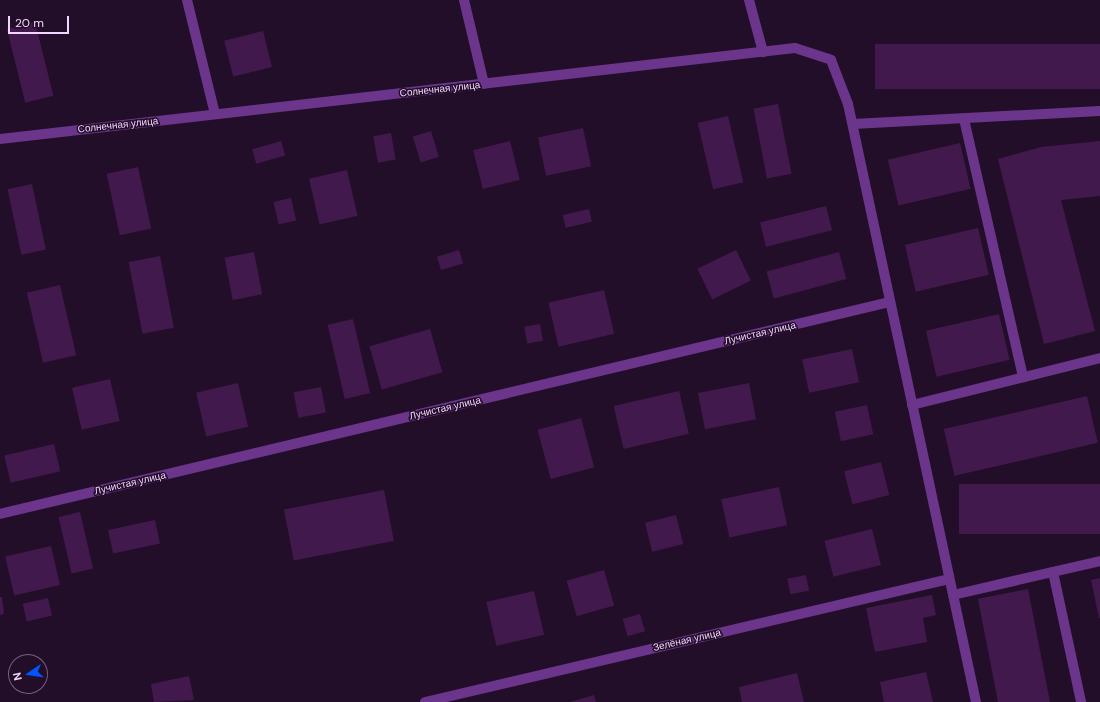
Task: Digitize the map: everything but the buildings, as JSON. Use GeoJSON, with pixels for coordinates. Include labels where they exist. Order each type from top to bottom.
{"type":"FeatureCollection","features":[{"type":"Feature","properties":{"kind":"street"},"geometry":{"type":"LineString","coordinates":[[187,0],[215,114]]}},
{"type":"Feature","properties":{"kind":"street"},"geometry":{"type":"LineString","coordinates":[[464,0],[484,84]]}},
{"type":"Feature","properties":{"kind":"street"},"geometry":{"type":"LineString","coordinates":[[749,0],[763,52]]}},
{"type":"Feature","properties":{"kind":"street","name":"Солнечная улица"},"geometry":{"type":"LineString","coordinates":[[0,139],[795,48],[831,60],[848,104],[853,124]]}},
{"type":"Feature","properties":{"kind":"street"},"geometry":{"type":"LineString","coordinates":[[976,702],[853,124],[1100,111]]}},
{"type":"Feature","properties":{"kind":"street"},"geometry":{"type":"LineString","coordinates":[[964,118],[1023,377]]}},
{"type":"Feature","properties":{"kind":"street","name":"Лучистая улица"},"geometry":{"type":"LineString","coordinates":[[0,514],[890,302]]}},
{"type":"Feature","properties":{"kind":"street"},"geometry":{"type":"LineString","coordinates":[[912,405],[1100,358]]}},
{"type":"Feature","properties":{"kind":"street"},"geometry":{"type":"LineString","coordinates":[[953,595],[1100,561]]}},
{"type":"Feature","properties":{"kind":"street"},"geometry":{"type":"LineString","coordinates":[[1053,572],[1081,702]]}},
{"type":"Feature","properties":{"kind":"street","name":"Зелёная улица"},"geometry":{"type":"LineString","coordinates":[[425,702],[949,579]]}}]}
